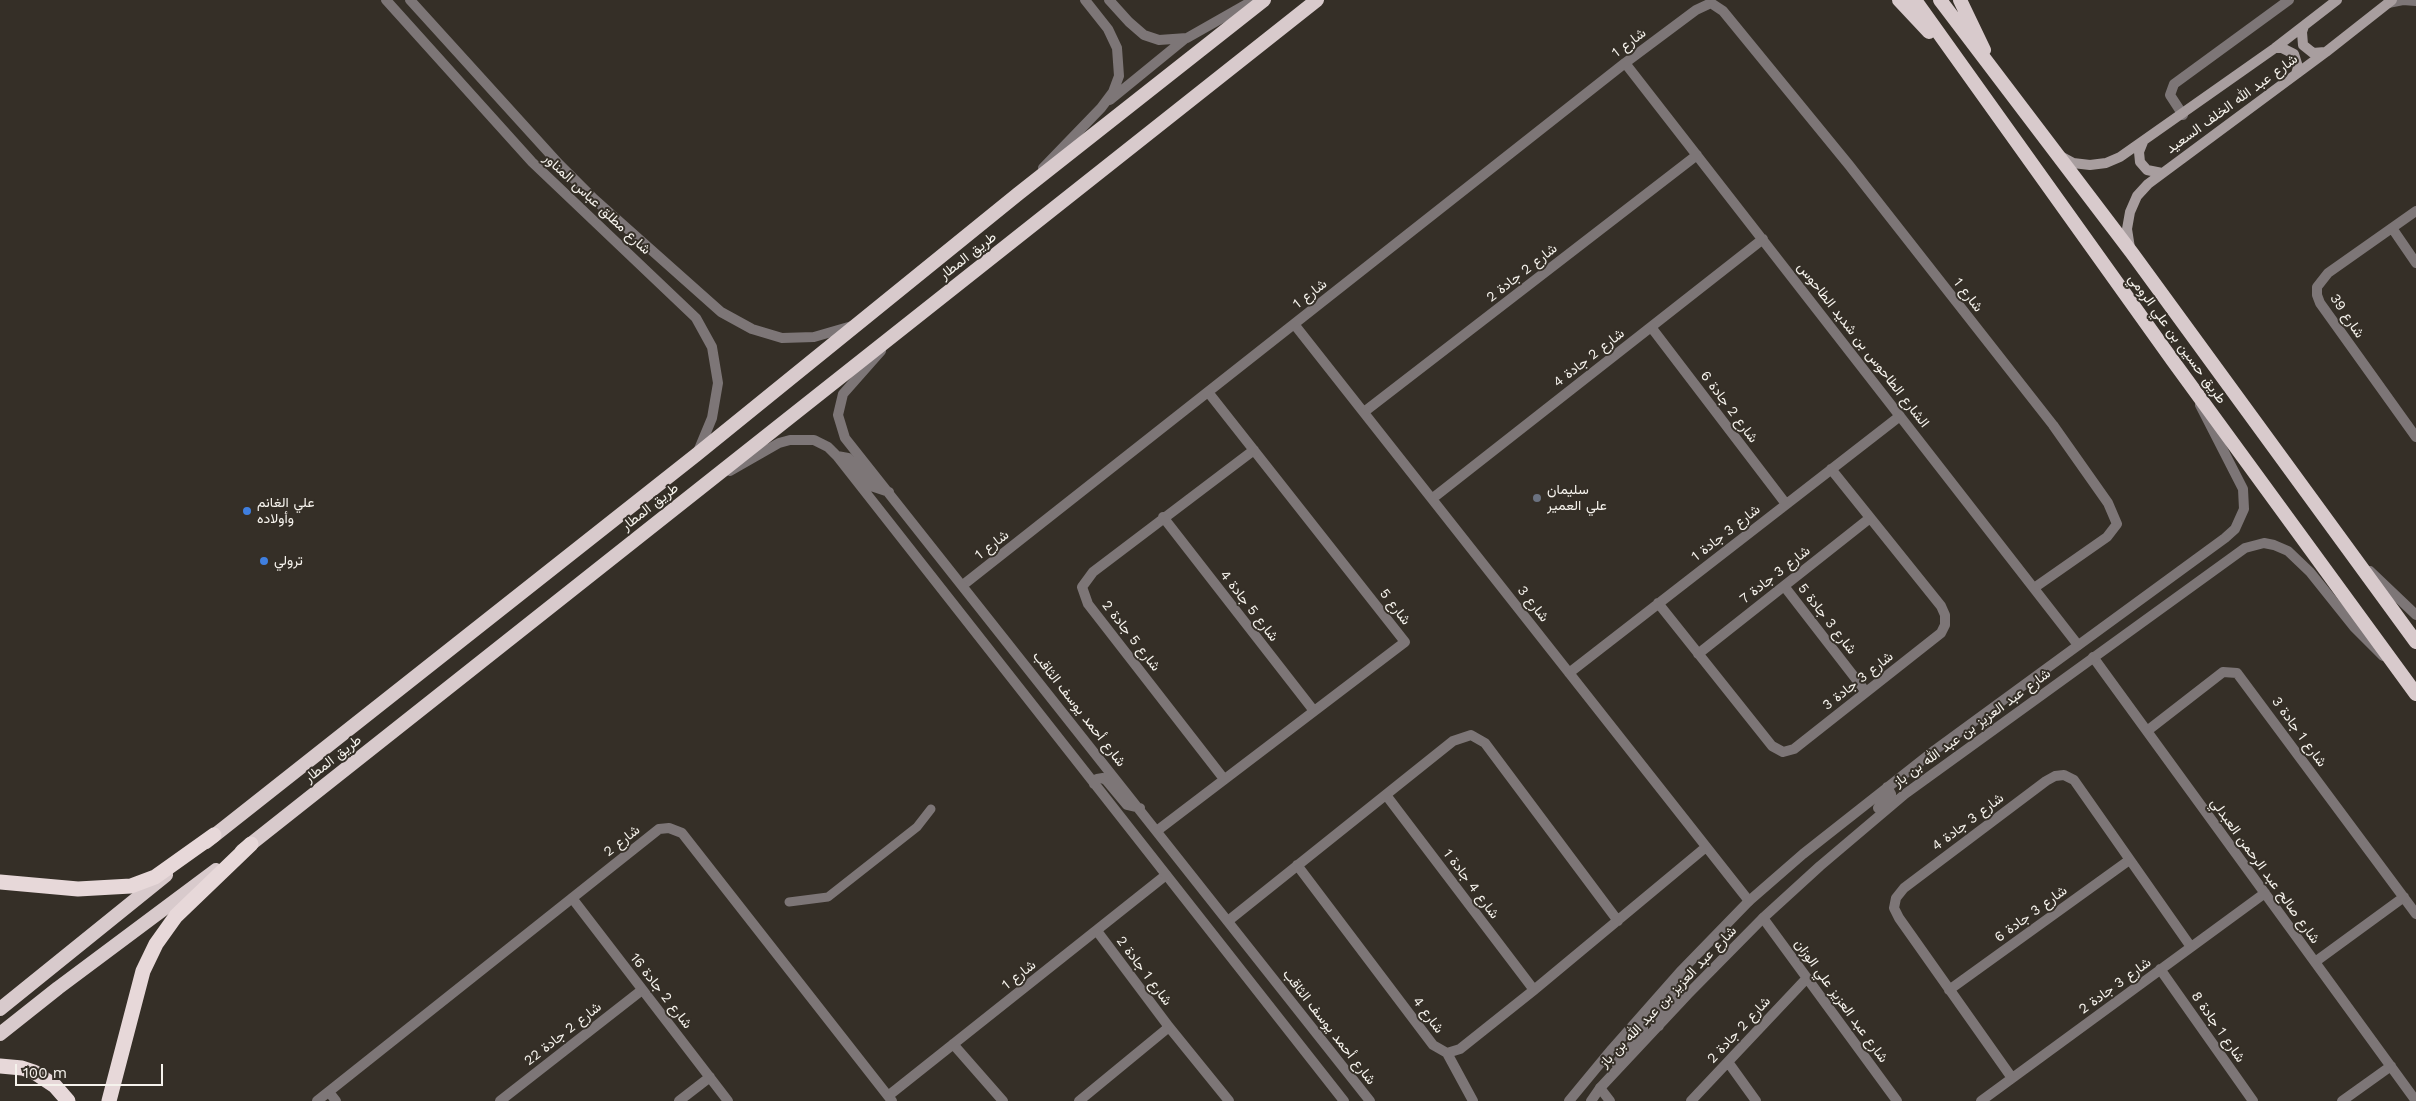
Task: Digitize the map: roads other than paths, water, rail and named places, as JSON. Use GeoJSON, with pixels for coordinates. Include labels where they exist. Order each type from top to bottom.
{"type":"FeatureCollection","features":[{"type":"Feature","properties":{"kind":"highway","name":"طريق المطار"},"geometry":{"type":"LineString","coordinates":[[0,1009],[214,835],[696,455],[1018,194],[1264,0]]}},
{"type":"Feature","properties":{"kind":"highway","name":"طريق المطار"},"geometry":{"type":"LineString","coordinates":[[0,1034],[58,988],[251,844],[1317,0]]}},
{"type":"Feature","properties":{"kind":"highway"},"geometry":{"type":"LineString","coordinates":[[1899,0],[1952,52]]}},
{"type":"Feature","properties":{"kind":"highway","name":"طريق حسين بن علي الرومي"},"geometry":{"type":"LineString","coordinates":[[1915,0],[2194,390],[2416,694]]}},
{"type":"Feature","properties":{"kind":"highway","name":"طريق حسين بن علي الرومي"},"geometry":{"type":"LineString","coordinates":[[1940,0],[1989,62],[2132,254],[2416,642]]}},
{"type":"Feature","properties":{"kind":"highway"},"geometry":{"type":"LineString","coordinates":[[1960,0],[1977,32],[1989,62]]}},
{"type":"Feature","properties":{"kind":"highway"},"geometry":{"type":"LineString","coordinates":[[0,882],[78,890],[131,886],[155,877],[214,835]]}},
{"type":"Feature","properties":{"kind":"highway"},"geometry":{"type":"LineString","coordinates":[[109,1101],[143,971],[156,944],[176,916],[251,844]]}},
{"type":"Feature","properties":{"kind":"highway"},"geometry":{"type":"LineString","coordinates":[[0,1066],[34,1072],[55,1086],[68,1101]]}},
{"type":"Feature","properties":{"kind":"main road","name":"شارع عبد الله الخلف السعيد"},"geometry":{"type":"LineString","coordinates":[[2058,155],[2082,164],[2099,165],[2120,158],[2183,115],[2337,0]]}},
{"type":"Feature","properties":{"kind":"main road","name":"شارع عبد الله الخلف السعيد"},"geometry":{"type":"LineString","coordinates":[[2132,254],[2127,229],[2133,204],[2142,190],[2390,2]]}},
{"type":"Feature","properties":{"kind":"main road"},"geometry":{"type":"LineString","coordinates":[[2304,26],[2301,38],[2308,50],[2313,53],[2326,52]]}},
{"type":"Feature","properties":{"kind":"main road"},"geometry":{"type":"LineString","coordinates":[[2275,48],[2282,48],[2294,54],[2298,67],[2296,74]]}},
{"type":"Feature","properties":{"kind":"main road"},"geometry":{"type":"LineString","coordinates":[[2143,142],[2139,152],[2140,162],[2147,170],[2162,173]]}},
{"type":"Feature","properties":{"kind":"street","name":"شارع مطلق عباس المناور"},"geometry":{"type":"LineString","coordinates":[[386,0],[532,162],[696,318],[712,347],[718,383],[712,418],[696,455]]}},
{"type":"Feature","properties":{"kind":"street","name":"شارع مطلق عباس المناور"},"geometry":{"type":"LineString","coordinates":[[410,0],[559,164],[594,199],[721,312],[752,329],[782,338],[814,337],[856,325]]}},
{"type":"Feature","properties":{"kind":"street"},"geometry":{"type":"LineString","coordinates":[[1085,0],[1108,28],[1117,48],[1120,62],[1119,76],[1113,92],[1101,108]]}},
{"type":"Feature","properties":{"kind":"street"},"geometry":{"type":"LineString","coordinates":[[1109,0],[1144,35],[1159,40],[1187,38]]}},
{"type":"Feature","properties":{"kind":"street"},"geometry":{"type":"LineString","coordinates":[[1018,194],[1101,108],[1187,38],[1254,0]]}},
{"type":"Feature","properties":{"kind":"street"},"geometry":{"type":"LineString","coordinates":[[2183,115],[2170,95],[2174,84],[2289,0]]}},
{"type":"Feature","properties":{"kind":"street"},"geometry":{"type":"LineString","coordinates":[[2390,2],[2416,1]]}},
{"type":"Feature","properties":{"kind":"street","name":"شارع 1"},"geometry":{"type":"LineString","coordinates":[[963,585],[1625,63],[1696,10],[1711,3],[1717,5],[1843,158],[2053,425],[2108,503],[2116,524],[2107,537],[2034,588]]}},
{"type":"Feature","properties":{"kind":"street","name":"الشارع الطاحوس بن شديد الطاحوس"},"geometry":{"type":"LineString","coordinates":[[1625,63],[2078,645]]}},
{"type":"Feature","properties":{"kind":"street","name":"شارع 2 جادة 2"},"geometry":{"type":"LineString","coordinates":[[1364,412],[1697,155]]}},
{"type":"Feature","properties":{"kind":"street","name":"شارع 39"},"geometry":{"type":"LineString","coordinates":[[2416,211],[2328,273],[2317,287],[2320,303],[2416,437]]}},
{"type":"Feature","properties":{"kind":"street"},"geometry":{"type":"LineString","coordinates":[[2392,228],[2416,262]]}},
{"type":"Feature","properties":{"kind":"street","name":"شارع 2 جادة 4"},"geometry":{"type":"LineString","coordinates":[[1432,498],[1763,240]]}},
{"type":"Feature","properties":{"kind":"street"},"geometry":{"type":"LineString","coordinates":[[631,256],[642,257],[647,252],[647,245]]}},
{"type":"Feature","properties":{"kind":"street","name":"شارع 3"},"geometry":{"type":"LineString","coordinates":[[1294,324],[1750,901]]}},
{"type":"Feature","properties":{"kind":"street","name":"شارع 2 جادة 6"},"geometry":{"type":"LineString","coordinates":[[1651,327],[1786,504]]}},
{"type":"Feature","properties":{"kind":"street","name":"شارع أحمد يوسف الثاقب"},"geometry":{"type":"LineString","coordinates":[[899,330],[843,394],[838,415],[845,438],[1158,830],[1370,1101]]}},
{"type":"Feature","properties":{"kind":"street","name":"شارع عبد العزيز بن عبد الله بن باز"},"geometry":{"type":"LineString","coordinates":[[1569,1101],[1680,972],[1750,901],[1935,750],[2226,538],[2239,523],[2244,509],[2244,489],[2208,423],[2194,390]]}},
{"type":"Feature","properties":{"kind":"street","name":"شارع 5"},"geometry":{"type":"LineString","coordinates":[[1158,830],[1405,642],[1208,392]]}},
{"type":"Feature","properties":{"kind":"street","name":"شارع 3 جادة 1"},"geometry":{"type":"LineString","coordinates":[[1569,672],[1900,416]]}},
{"type":"Feature","properties":{"kind":"street"},"geometry":{"type":"LineString","coordinates":[[699,489],[779,443],[790,440],[814,440],[828,447],[1344,1101]]}},
{"type":"Feature","properties":{"kind":"street","name":"شارع 5 جادة 2"},"geometry":{"type":"LineString","coordinates":[[1224,779],[1088,604],[1082,587],[1093,572],[1254,450]]}},
{"type":"Feature","properties":{"kind":"street"},"geometry":{"type":"LineString","coordinates":[[837,456],[848,458],[872,486],[890,492]]}},
{"type":"Feature","properties":{"kind":"street","name":"شارع 3 جادة 3"},"geometry":{"type":"LineString","coordinates":[[1658,604],[1772,746],[1782,752],[1794,749],[1941,633],[1945,621],[1941,606],[1832,469]]}},
{"type":"Feature","properties":{"kind":"street","name":"شارع 5 جادة 4"},"geometry":{"type":"LineString","coordinates":[[1163,518],[1314,711]]}},
{"type":"Feature","properties":{"kind":"street","name":"شارع 3 جادة 7"},"geometry":{"type":"LineString","coordinates":[[1698,654],[1870,518]]}},
{"type":"Feature","properties":{"kind":"street","name":"شارع عبد العزيز بن عبد الله بن باز"},"geometry":{"type":"LineString","coordinates":[[1591,1101],[1600,1088],[1688,994],[1763,918],[1852,839],[1905,794],[2236,553],[2264,543],[2281,547],[2299,561],[2354,627],[2398,669]]}},
{"type":"Feature","properties":{"kind":"street"},"geometry":{"type":"LineString","coordinates":[[2355,559],[2416,614]]}},
{"type":"Feature","properties":{"kind":"street","name":"شارع 3 جادة 5"},"geometry":{"type":"LineString","coordinates":[[1784,586],[1866,692]]}},
{"type":"Feature","properties":{"kind":"street","name":"شارع صالح عبد الرحمن العبدلي"},"geometry":{"type":"LineString","coordinates":[[2092,657],[2416,1101]]}},
{"type":"Feature","properties":{"kind":"street","name":"شارع 1 جادة 3"},"geometry":{"type":"LineString","coordinates":[[2147,731],[2223,672],[2237,672],[2416,914]]}},
{"type":"Feature","properties":{"kind":"street"},"geometry":{"type":"LineString","coordinates":[[1228,921],[1453,740],[1471,735],[1485,744],[1618,921]]}},
{"type":"Feature","properties":{"kind":"street"},"geometry":{"type":"LineString","coordinates":[[1905,794],[1900,785],[1902,781],[1932,759],[1935,750]]}},
{"type":"Feature","properties":{"kind":"street","name":"شارع 3 جادة 4"},"geometry":{"type":"LineString","coordinates":[[2012,1078],[1898,918],[1894,908],[1896,898],[1904,888],[2046,781],[2055,776],[2064,775],[2074,780],[2128,861],[2191,947]]}},
{"type":"Feature","properties":{"kind":"street"},"geometry":{"type":"LineString","coordinates":[[1094,784],[1097,779],[1103,778],[1127,805],[1140,808]]}},
{"type":"Feature","properties":{"kind":"street"},"geometry":{"type":"LineString","coordinates":[[1852,839],[1856,828],[1891,794],[1888,787]]}},
{"type":"Feature","properties":{"kind":"street","name":"شارع 4 جادة 1"},"geometry":{"type":"LineString","coordinates":[[1386,795],[1534,990]]}},
{"type":"Feature","properties":{"kind":"street"},"geometry":{"type":"LineString","coordinates":[[789,902],[828,897],[917,827],[931,809]]}},
{"type":"Feature","properties":{"kind":"street","name":"شارع 2"},"geometry":{"type":"LineString","coordinates":[[317,1101],[659,830],[669,828],[682,833],[890,1098]]}},
{"type":"Feature","properties":{"kind":"street"},"geometry":{"type":"LineString","coordinates":[[1472,1101],[1447,1053],[1460,1049],[1706,847]]}},
{"type":"Feature","properties":{"kind":"street","name":"شارع 3 جادة 6"},"geometry":{"type":"LineString","coordinates":[[1949,990],[2128,861]]}},
{"type":"Feature","properties":{"kind":"street","name":"شارع 4"},"geometry":{"type":"LineString","coordinates":[[1297,865],[1434,1046],[1447,1053]]}},
{"type":"Feature","properties":{"kind":"street","name":"شارع 1"},"geometry":{"type":"LineString","coordinates":[[890,1098],[953,1044],[1166,875]]}},
{"type":"Feature","properties":{"kind":"street","name":"شارع 3 جادة 2"},"geometry":{"type":"LineString","coordinates":[[1981,1101],[2265,893]]}},
{"type":"Feature","properties":{"kind":"street"},"geometry":{"type":"LineString","coordinates":[[2315,962],[2404,897]]}},
{"type":"Feature","properties":{"kind":"street","name":"شارع 2 جادة 16"},"geometry":{"type":"LineString","coordinates":[[572,898],[728,1101]]}},
{"type":"Feature","properties":{"kind":"street","name":"شارع عبد العزيز علي الوزان"},"geometry":{"type":"LineString","coordinates":[[1763,918],[1897,1101]]}},
{"type":"Feature","properties":{"kind":"street","name":"شارع 1 جادة 2"},"geometry":{"type":"LineString","coordinates":[[1096,930],[1169,1027],[1229,1101]]}},
{"type":"Feature","properties":{"kind":"street","name":"شارع 1 جادة 8"},"geometry":{"type":"LineString","coordinates":[[2160,969],[2253,1101]]}},
{"type":"Feature","properties":{"kind":"street"},"geometry":{"type":"LineString","coordinates":[[1659,1026],[1656,1024],[1654,1016],[1678,990],[1680,972]]}},
{"type":"Feature","properties":{"kind":"street","name":"شارع 2 جادة 2"},"geometry":{"type":"LineString","coordinates":[[1691,1101],[1807,978]]}},
{"type":"Feature","properties":{"kind":"street","name":"شارع 2 جادة 22"},"geometry":{"type":"LineString","coordinates":[[500,1101],[642,990]]}},
{"type":"Feature","properties":{"kind":"street"},"geometry":{"type":"LineString","coordinates":[[1615,1073],[1619,1060],[1643,1032],[1643,1025],[1636,1021]]}},
{"type":"Feature","properties":{"kind":"street","name":"شارع 1 جادة 2"},"geometry":{"type":"LineString","coordinates":[[1079,1101],[1169,1027]]}},
{"type":"Feature","properties":{"kind":"street"},"geometry":{"type":"LineString","coordinates":[[953,1044],[1003,1101]]}},
{"type":"Feature","properties":{"kind":"street"},"geometry":{"type":"LineString","coordinates":[[1728,1062],[1756,1101]]}},
{"type":"Feature","properties":{"kind":"street"},"geometry":{"type":"LineString","coordinates":[[2342,1101],[2391,1066]]}},
{"type":"Feature","properties":{"kind":"street"},"geometry":{"type":"LineString","coordinates":[[680,1101],[710,1078]]}},
{"type":"Feature","properties":{"kind":"street"},"geometry":{"type":"LineString","coordinates":[[1600,1088],[1610,1101]]}},
{"type":"Feature","properties":{"kind":"street"},"geometry":{"type":"LineString","coordinates":[[328,1092],[336,1101]]}},
{"type":"Feature","properties":{"kind":"place","name":"سليمان علي العمير"},"geometry":{"type":"Point","coordinates":[1537,498]}},
{"type":"Feature","properties":{"kind":"place","name":"علي الغانم وأولاده"},"geometry":{"type":"Point","coordinates":[247,511]}},
{"type":"Feature","properties":{"kind":"place","name":"ترولي"},"geometry":{"type":"Point","coordinates":[264,561]}}]}
